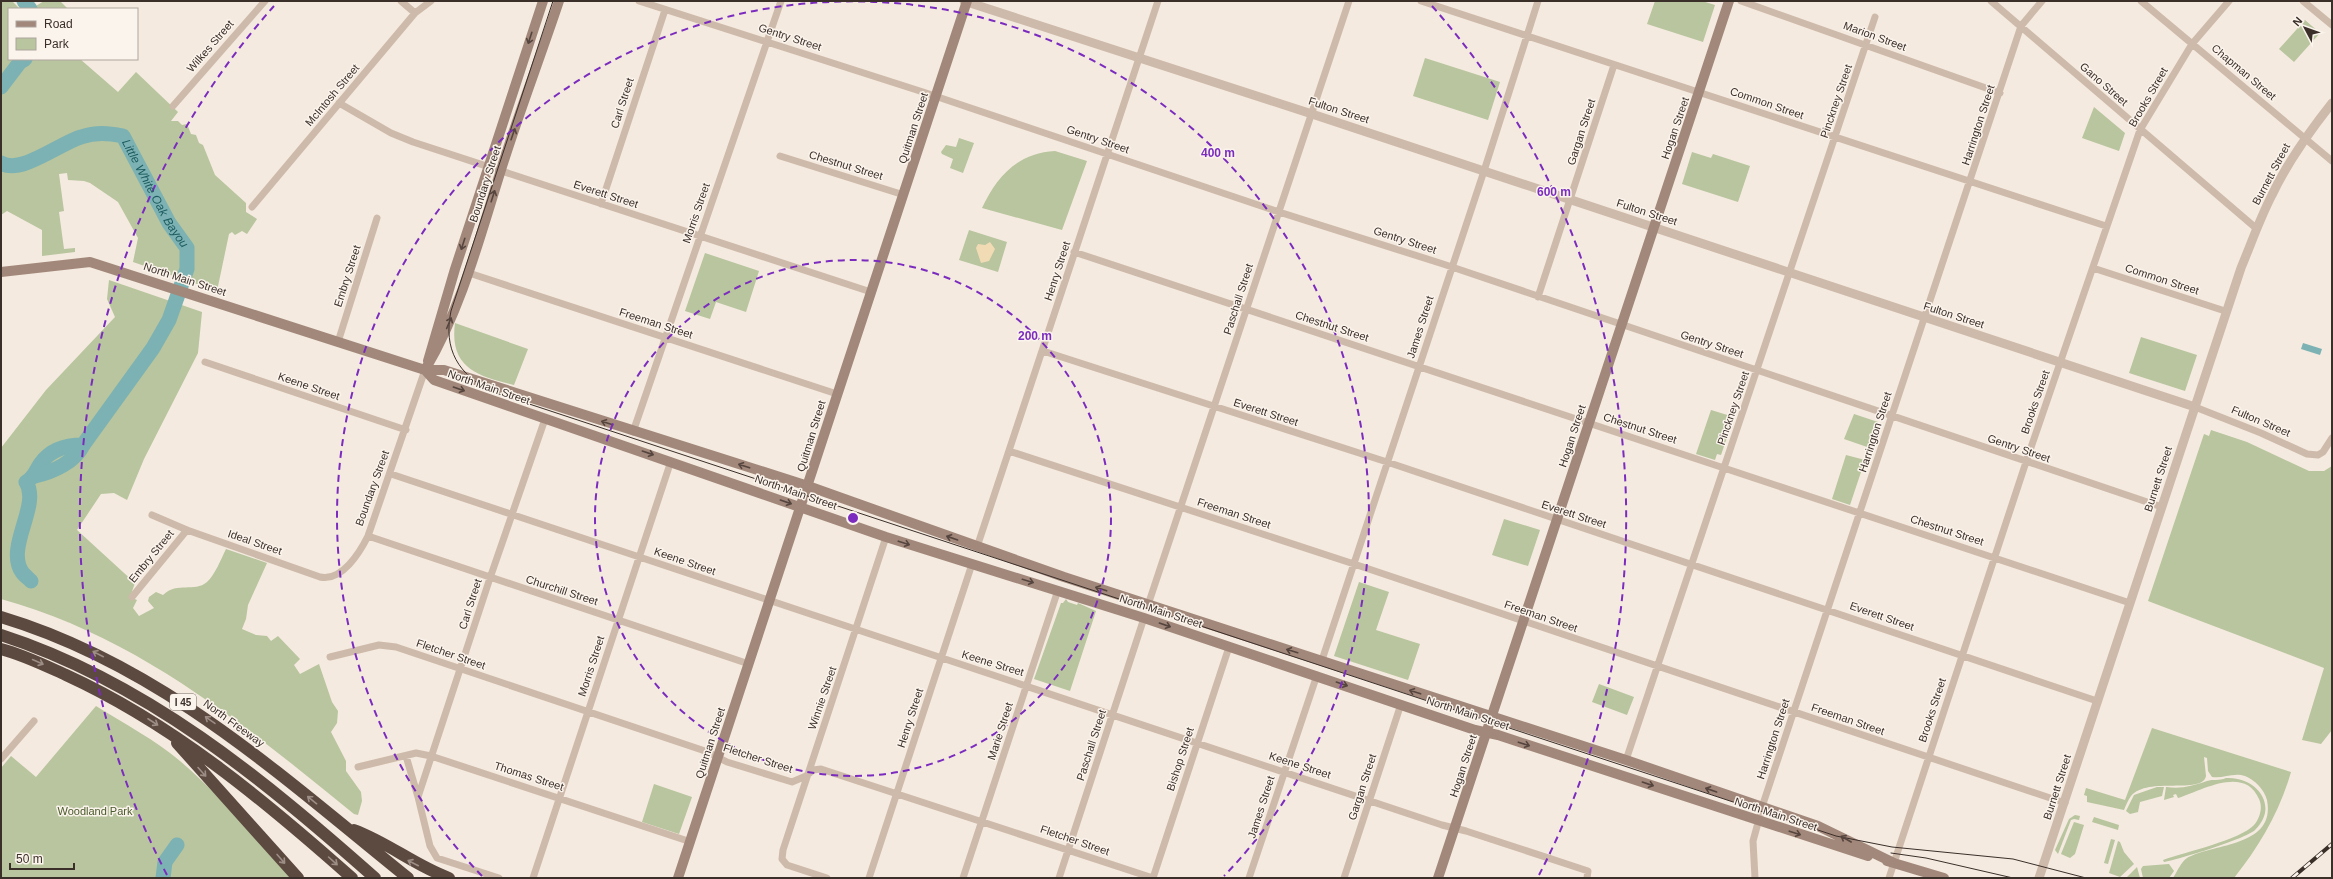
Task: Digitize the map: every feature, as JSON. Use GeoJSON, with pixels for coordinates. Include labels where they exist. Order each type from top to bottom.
{"type":"FeatureCollection","features":[{"type":"Feature","properties":{"kind":"highway","name":"North Freeway"},"geometry":{"type":"LineString","coordinates":[[1,616],[94,652],[159,687],[230,734],[408,878]]}},
{"type":"Feature","properties":{"kind":"highway"},"geometry":{"type":"LineString","coordinates":[[1,635],[60,657],[93,672],[172,716],[214,745],[266,786],[348,854],[374,878]]}},
{"type":"Feature","properties":{"kind":"highway"},"geometry":{"type":"LineString","coordinates":[[1,649],[29,658],[88,685],[168,731],[259,798],[352,878]]}},
{"type":"Feature","properties":{"kind":"highway"},"geometry":{"type":"LineString","coordinates":[[168,731],[298,878]]}},
{"type":"Feature","properties":{"kind":"highway"},"geometry":{"type":"LineString","coordinates":[[342,825],[379,840],[406,859],[449,878]]}},
{"type":"Feature","properties":{"kind":"main road","name":"Boundary Street"},"geometry":{"type":"LineString","coordinates":[[426,370],[452,276],[542,1]]}},
{"type":"Feature","properties":{"kind":"main road","name":"Boundary Street"},"geometry":{"type":"LineString","coordinates":[[426,370],[437,350],[468,273],[559,1]]}},
{"type":"Feature","properties":{"kind":"main road","name":"Quitman Street"},"geometry":{"type":"LineString","coordinates":[[678,878],[904,195],[966,1]]}},
{"type":"Feature","properties":{"kind":"main road","name":"Hogan Street"},"geometry":{"type":"LineString","coordinates":[[1438,878],[1729,1]]}},
{"type":"Feature","properties":{"kind":"main road","name":"North Main Street"},"geometry":{"type":"LineString","coordinates":[[1,272],[90,262],[426,370],[444,370],[633,432],[808,486],[977,547],[1148,605],[1322,660],[1626,760],[1818,826],[1894,863]]}},
{"type":"Feature","properties":{"kind":"main road","name":"North Main Street"},"geometry":{"type":"LineString","coordinates":[[426,370],[434,380],[671,461],[886,537],[1144,618],[1487,733],[1609,771],[1758,821],[1944,878]]}},
{"type":"Feature","properties":{"kind":"street","name":"Wilkes Street"},"geometry":{"type":"LineString","coordinates":[[173,106],[264,1]]}},
{"type":"Feature","properties":{"kind":"street"},"geometry":{"type":"LineString","coordinates":[[401,1],[415,13]]}},
{"type":"Feature","properties":{"kind":"street","name":"McIntosh Street"},"geometry":{"type":"LineString","coordinates":[[252,207],[415,13],[431,1]]}},
{"type":"Feature","properties":{"kind":"street","name":"Gentry Street"},"geometry":{"type":"LineString","coordinates":[[639,1],[936,96],[1279,212],[1451,267],[1621,326],[1757,370],[2162,507]]}},
{"type":"Feature","properties":{"kind":"street","name":"Morris Street"},"geometry":{"type":"LineString","coordinates":[[633,432],[664,337],[781,1]]}},
{"type":"Feature","properties":{"kind":"street","name":"Fulton Street"},"geometry":{"type":"LineString","coordinates":[[966,1],[1139,59],[1570,199],[2195,407],[2261,433],[2307,454],[2318,455],[2327,447],[2332,438]]}},
{"type":"Feature","properties":{"kind":"street","name":"Henry Street"},"geometry":{"type":"LineString","coordinates":[[977,547],[1158,1]]}},
{"type":"Feature","properties":{"kind":"street","name":"Paschall Street"},"geometry":{"type":"LineString","coordinates":[[1148,605],[1349,1]]}},
{"type":"Feature","properties":{"kind":"street","name":"Common Street"},"geometry":{"type":"LineString","coordinates":[[1420,1],[1970,184],[2106,226]]}},
{"type":"Feature","properties":{"kind":"street","name":"James Street"},"geometry":{"type":"LineString","coordinates":[[1322,660],[1418,366],[1484,171],[1538,1]]}},
{"type":"Feature","properties":{"kind":"street","name":"Marion Street"},"geometry":{"type":"LineString","coordinates":[[1741,1],[1866,44],[2000,93]]}},
{"type":"Feature","properties":{"kind":"street","name":"Gano Street"},"geometry":{"type":"LineString","coordinates":[[1991,1],[2257,229]]}},
{"type":"Feature","properties":{"kind":"street","name":"Harrington Street"},"geometry":{"type":"LineString","coordinates":[[1755,878],[1753,841],[1762,807],[1970,184],[2021,26],[2042,1]]}},
{"type":"Feature","properties":{"kind":"street","name":"Chapman Street"},"geometry":{"type":"LineString","coordinates":[[2141,1],[2332,161]]}},
{"type":"Feature","properties":{"kind":"street","name":"Brooks Street"},"geometry":{"type":"LineString","coordinates":[[1889,878],[2026,462],[2140,130],[2192,44],[2229,1]]}},
{"type":"Feature","properties":{"kind":"street"},"geometry":{"type":"LineString","coordinates":[[2303,1],[2332,25]]}},
{"type":"Feature","properties":{"kind":"street","name":"Carl Street"},"geometry":{"type":"LineString","coordinates":[[601,204],[665,10]]}},
{"type":"Feature","properties":{"kind":"street","name":"Pinckney Street"},"geometry":{"type":"LineString","coordinates":[[1626,760],[1875,17]]}},
{"type":"Feature","properties":{"kind":"street","name":"Gargan Street"},"geometry":{"type":"LineString","coordinates":[[1538,297],[1614,65]]}},
{"type":"Feature","properties":{"kind":"street","name":"Everett Street"},"geometry":{"type":"LineString","coordinates":[[339,103],[390,133],[700,237],[872,292]]}},
{"type":"Feature","properties":{"kind":"street","name":"Burnett Street"},"geometry":{"type":"LineString","coordinates":[[2039,878],[2195,407],[2225,311],[2271,196],[2305,138],[2332,103]]}},
{"type":"Feature","properties":{"kind":"street","name":"Chestnut Street"},"geometry":{"type":"LineString","coordinates":[[780,156],[904,195]]}},
{"type":"Feature","properties":{"kind":"street","name":"Embry Street"},"geometry":{"type":"LineString","coordinates":[[338,342],[377,218]]}},
{"type":"Feature","properties":{"kind":"street","name":"Chestnut Street"},"geometry":{"type":"LineString","coordinates":[[1074,252],[2130,603]]}},
{"type":"Feature","properties":{"kind":"street","name":"Common Street"},"geometry":{"type":"LineString","coordinates":[[2093,268],[2225,311]]}},
{"type":"Feature","properties":{"kind":"street","name":"Freeman Street"},"geometry":{"type":"LineString","coordinates":[[468,273],[837,394]]}},
{"type":"Feature","properties":{"kind":"street","name":"Everett Street"},"geometry":{"type":"LineString","coordinates":[[1043,351],[1387,462],[2097,702]]}},
{"type":"Feature","properties":{"kind":"street","name":"Keene Street"},"geometry":{"type":"LineString","coordinates":[[204,362],[406,430]]}},
{"type":"Feature","properties":{"kind":"street","name":"Boundary Street"},"geometry":{"type":"LineString","coordinates":[[348,564],[362,549],[368,536],[391,474],[426,370]]}},
{"type":"Feature","properties":{"kind":"street","name":"Carl Street"},"geometry":{"type":"LineString","coordinates":[[418,797],[490,578],[545,419]]}},
{"type":"Feature","properties":{"kind":"street","name":"Freeman Street"},"geometry":{"type":"LineString","coordinates":[[1009,451],[1354,564],[1916,754],[1929,756],[2065,802]]}},
{"type":"Feature","properties":{"kind":"street","name":"Morris Street"},"geometry":{"type":"LineString","coordinates":[[532,878],[560,798],[671,461]]}},
{"type":"Feature","properties":{"kind":"street","name":"Keene Street"},"geometry":{"type":"LineString","coordinates":[[391,474],[941,659],[1027,685],[1442,825],[1455,828],[1588,875]]}},
{"type":"Feature","properties":{"kind":"street","name":"Ideal Street"},"geometry":{"type":"LineString","coordinates":[[152,515],[187,530],[324,578],[337,574],[348,564]]}},
{"type":"Feature","properties":{"kind":"street","name":"Embry Street"},"geometry":{"type":"LineString","coordinates":[[132,596],[187,530]]}},
{"type":"Feature","properties":{"kind":"street","name":"Churchill Street"},"geometry":{"type":"LineString","coordinates":[[368,536],[749,664]]}},
{"type":"Feature","properties":{"kind":"street","name":"Winnie Street"},"geometry":{"type":"LineString","coordinates":[[827,878],[787,865],[782,859],[783,850],[806,776],[886,537]]}},
{"type":"Feature","properties":{"kind":"street","name":"Henry Street"},"geometry":{"type":"LineString","coordinates":[[869,878],[972,564]]}},
{"type":"Feature","properties":{"kind":"street","name":"Marie Street"},"geometry":{"type":"LineString","coordinates":[[963,878],[1058,590]]}},
{"type":"Feature","properties":{"kind":"street","name":"Paschall Street"},"geometry":{"type":"LineString","coordinates":[[1059,878],[1144,618]]}},
{"type":"Feature","properties":{"kind":"street","name":"Fletcher Street"},"geometry":{"type":"LineString","coordinates":[[330,657],[386,645],[588,711],[792,782],[806,776],[813,770],[821,769],[982,820],[1153,878]]}},
{"type":"Feature","properties":{"kind":"street","name":"Bishop Street"},"geometry":{"type":"LineString","coordinates":[[1153,878],[1229,647]]}},
{"type":"Feature","properties":{"kind":"street","name":"James Street"},"geometry":{"type":"LineString","coordinates":[[1249,878],[1317,675]]}},
{"type":"Feature","properties":{"kind":"street","name":"Gargan Street"},"geometry":{"type":"LineString","coordinates":[[1344,878],[1401,704]]}},
{"type":"Feature","properties":{"kind":"street"},"geometry":{"type":"LineString","coordinates":[[1,759],[34,721]]}},
{"type":"Feature","properties":{"kind":"street","name":"Thomas Street"},"geometry":{"type":"LineString","coordinates":[[358,767],[416,753],[431,756],[690,842]]}},
{"type":"Feature","properties":{"kind":"street"},"geometry":{"type":"LineString","coordinates":[[406,756],[430,846],[437,858],[499,878]]}},
{"type":"Feature","properties":{"kind":"green space"},"geometry":{"type":"Polygon","coordinates":[[[1,1],[12,1],[19,8],[8,8],[8,60],[81,60],[118,92],[136,72],[178,112],[171,121],[178,121],[182,125],[187,124],[191,134],[196,135],[199,143],[203,145],[215,175],[246,203],[246,212],[257,219],[247,234],[242,231],[235,235],[232,232],[229,234],[217,291],[133,262],[138,238],[118,202],[90,183],[68,180],[67,173],[59,174],[64,211],[59,212],[64,249],[75,248],[75,252],[42,256],[42,230],[7,211],[1,215],[1,1]]]}},
{"type":"Feature","properties":{"kind":"green space"},"geometry":{"type":"Polygon","coordinates":[[[44,1],[60,1],[67,8],[33,8],[44,1]]]}},
{"type":"Feature","properties":{"kind":"green space"},"geometry":{"type":"Polygon","coordinates":[[[1655,1],[1702,1],[1715,5],[1703,42],[1647,24],[1655,1]]]}},
{"type":"Feature","properties":{"kind":"green space"},"geometry":{"type":"Polygon","coordinates":[[[2305,20],[2320,33],[2294,62],[2279,49],[2305,20]]]}},
{"type":"Feature","properties":{"kind":"green space"},"geometry":{"type":"Polygon","coordinates":[[[1425,58],[1500,82],[1488,120],[1413,96],[1425,58]]]}},
{"type":"Feature","properties":{"kind":"green space"},"geometry":{"type":"Polygon","coordinates":[[[2094,107],[2125,133],[2119,151],[2082,138],[2094,107]]]}},
{"type":"Feature","properties":{"kind":"green space"},"geometry":{"type":"Polygon","coordinates":[[[959,138],[974,143],[963,173],[950,168],[953,159],[942,154],[941,152],[946,145],[956,147],[959,138]]]}},
{"type":"Feature","properties":{"kind":"green space"},"geometry":{"type":"Polygon","coordinates":[[[1055,151],[1087,161],[1062,230],[982,208],[988,196],[1002,176],[1010,168],[1030,156],[1055,151]]]}},
{"type":"Feature","properties":{"kind":"green space"},"geometry":{"type":"Polygon","coordinates":[[[1692,152],[1711,158],[1713,154],[1750,166],[1738,202],[1682,184],[1692,152]]]}},
{"type":"Feature","properties":{"kind":"green space"},"geometry":{"type":"Polygon","coordinates":[[[969,230],[1007,242],[998,272],[959,260],[969,230]]]}},
{"type":"Feature","properties":{"kind":"green space"},"geometry":{"type":"Polygon","coordinates":[[[705,253],[759,271],[746,312],[716,302],[710,319],[685,311],[705,253]]]}},
{"type":"Feature","properties":{"kind":"green space"},"geometry":{"type":"Polygon","coordinates":[[[109,280],[202,312],[198,353],[144,459],[127,500],[114,493],[101,494],[77,530],[135,583],[130,597],[137,600],[133,608],[139,616],[154,608],[148,601],[149,597],[156,592],[163,595],[174,589],[197,587],[207,582],[215,571],[226,549],[267,563],[248,605],[246,619],[242,629],[256,635],[267,636],[271,641],[278,636],[300,659],[294,665],[300,674],[319,664],[332,702],[338,711],[337,723],[331,732],[346,761],[346,771],[361,792],[362,801],[358,815],[354,814],[231,717],[144,660],[98,636],[51,615],[1,599],[1,448],[46,390],[115,317],[107,299],[109,280]]]}},
{"type":"Feature","properties":{"kind":"green space"},"geometry":{"type":"Polygon","coordinates":[[[455,323],[528,349],[514,385],[489,378],[469,368],[462,360],[457,350],[454,338],[455,323]]]}},
{"type":"Feature","properties":{"kind":"green space"},"geometry":{"type":"Polygon","coordinates":[[[2141,337],[2197,355],[2185,391],[2129,373],[2141,337]]]}},
{"type":"Feature","properties":{"kind":"green space"},"geometry":{"type":"Polygon","coordinates":[[[1711,410],[1734,417],[1721,455],[1717,454],[1715,460],[1696,454],[1711,410]]]}},
{"type":"Feature","properties":{"kind":"green space"},"geometry":{"type":"Polygon","coordinates":[[[1854,414],[1878,422],[1870,448],[1844,439],[1854,414]]]}},
{"type":"Feature","properties":{"kind":"green space"},"geometry":{"type":"Polygon","coordinates":[[[2211,430],[2247,442],[2309,471],[2324,471],[2332,466],[2332,730],[2321,744],[2302,740],[2324,668],[2148,601],[2204,434],[2209,436],[2211,430]]]}},
{"type":"Feature","properties":{"kind":"green space"},"geometry":{"type":"Polygon","coordinates":[[[1846,455],[1865,460],[1850,505],[1832,499],[1846,455]]]}},
{"type":"Feature","properties":{"kind":"green space"},"geometry":{"type":"Polygon","coordinates":[[[1504,519],[1540,530],[1528,566],[1492,555],[1504,519]]]}},
{"type":"Feature","properties":{"kind":"green space"},"geometry":{"type":"Polygon","coordinates":[[[1359,582],[1389,592],[1376,630],[1420,644],[1408,680],[1334,656],[1359,582]]]}},
{"type":"Feature","properties":{"kind":"green space"},"geometry":{"type":"Polygon","coordinates":[[[1066,599],[1068,602],[1077,605],[1078,603],[1096,611],[1070,691],[1034,679],[1061,603],[1063,603],[1066,599]]]}},
{"type":"Feature","properties":{"kind":"green space"},"geometry":{"type":"Polygon","coordinates":[[[1599,684],[1634,697],[1627,715],[1592,702],[1599,684]]]}},
{"type":"Feature","properties":{"kind":"green space","name":"Woodland Park"},"geometry":{"type":"Polygon","coordinates":[[[96,706],[150,739],[170,753],[195,774],[224,803],[291,878],[1,878],[1,768],[11,756],[36,777],[96,706]]]}},
{"type":"Feature","properties":{"kind":"green space"},"geometry":{"type":"Polygon","coordinates":[[[2152,728],[2291,772],[2275,815],[2252,854],[2234,878],[2173,878],[2187,858],[2198,853],[2240,841],[2252,835],[2262,827],[2267,815],[2266,796],[2256,782],[2249,778],[2241,775],[2212,777],[2208,771],[2207,758],[2204,757],[2206,776],[2202,781],[2195,784],[2149,787],[2139,790],[2131,796],[2124,810],[2087,802],[2087,796],[2084,795],[2086,788],[2125,800],[2152,728]]]}},
{"type":"Feature","properties":{"kind":"green space"},"geometry":{"type":"Polygon","coordinates":[[[2226,778],[2247,782],[2255,787],[2261,794],[2265,802],[2265,811],[2262,821],[2255,830],[2249,834],[2197,853],[2164,862],[2163,860],[2212,845],[2238,835],[2254,825],[2259,816],[2261,805],[2252,789],[2244,783],[2222,783],[2178,798],[2176,794],[2173,795],[2174,797],[2164,800],[2166,787],[2187,787],[2209,780],[2226,778]]]}},
{"type":"Feature","properties":{"kind":"green space"},"geometry":{"type":"Polygon","coordinates":[[[654,784],[692,797],[679,834],[642,822],[654,784]]]}},
{"type":"Feature","properties":{"kind":"green space"},"geometry":{"type":"Polygon","coordinates":[[[2157,787],[2164,787],[2162,796],[2140,802],[2138,812],[2130,814],[2126,811],[2134,795],[2157,787]]]}},
{"type":"Feature","properties":{"kind":"green space"},"geometry":{"type":"Polygon","coordinates":[[[2075,815],[2080,816],[2079,820],[2071,820],[2058,854],[2055,850],[2069,819],[2075,815]]]}},
{"type":"Feature","properties":{"kind":"green space"},"geometry":{"type":"Polygon","coordinates":[[[2094,817],[2119,825],[2118,830],[2092,822],[2094,817]]]}},
{"type":"Feature","properties":{"kind":"green space"},"geometry":{"type":"Polygon","coordinates":[[[2074,822],[2084,825],[2075,854],[2070,858],[2061,854],[2074,822]]]}},
{"type":"Feature","properties":{"kind":"green space"},"geometry":{"type":"Polygon","coordinates":[[[2111,839],[2115,840],[2108,864],[2104,863],[2111,839]]]}},
{"type":"Feature","properties":{"kind":"green space"},"geometry":{"type":"Polygon","coordinates":[[[2118,841],[2120,842],[2124,852],[2134,864],[2120,877],[2109,873],[2118,841]]]}},
{"type":"Feature","properties":{"kind":"green space"},"geometry":{"type":"Polygon","coordinates":[[[2169,864],[2174,871],[2169,878],[2143,878],[2141,869],[2143,866],[2169,864]]]}},
{"type":"Feature","properties":{"kind":"green space"},"geometry":{"type":"Polygon","coordinates":[[[2137,867],[2140,878],[2126,878],[2137,867]]]}},
{"type":"Feature","properties":{"kind":"sand"},"geometry":{"type":"Polygon","coordinates":[[[990,242],[995,249],[989,261],[981,263],[976,248],[978,244],[985,245],[990,242]]]}},
{"type":"Feature","properties":{"kind":"water"},"geometry":{"type":"Polygon","coordinates":[[[2303,343],[2322,349],[2320,355],[2301,349],[2303,343]]]}},
{"type":"Feature","properties":{"kind":"waterway","name":"Little White Oak Bayou"},"geometry":{"type":"LineString","coordinates":[[24,1],[29,8]]}},
{"type":"Feature","properties":{"kind":"waterway","name":"Little White Oak Bayou"},"geometry":{"type":"LineString","coordinates":[[1,87],[20,62],[23,60]]}},
{"type":"Feature","properties":{"kind":"waterway","name":"Little White Oak Bayou"},"geometry":{"type":"LineString","coordinates":[[1,163],[9,166],[30,162],[72,140],[86,135],[112,134],[123,136],[169,223],[187,248],[187,269],[169,320],[153,348],[83,445],[65,447],[54,451],[45,458],[33,476],[26,482],[29,491],[29,502],[20,539],[18,562],[22,572],[31,581]]}},
{"type":"Feature","properties":{"kind":"waterway","name":"Little White Oak Bayou"},"geometry":{"type":"LineString","coordinates":[[35,476],[49,472],[63,465],[75,456],[83,445]]}},
{"type":"Feature","properties":{"kind":"waterway","name":"Little White Oak Bayou"},"geometry":{"type":"LineString","coordinates":[[163,878],[165,862],[177,845]]}},
{"type":"Feature","properties":{"kind":"tram line"},"geometry":{"type":"LineString","coordinates":[[553,1],[451,311],[449,337],[456,359],[462,369],[471,378],[493,392],[1836,836],[1892,847],[2013,859],[2086,878]]}},
{"type":"Feature","properties":{"kind":"tram line"},"geometry":{"type":"LineString","coordinates":[[1891,853],[1926,858],[2013,878]]}},
{"type":"Feature","properties":{"kind":"railway"},"geometry":{"type":"LineString","coordinates":[[2292,878],[2332,844]]}}]}
